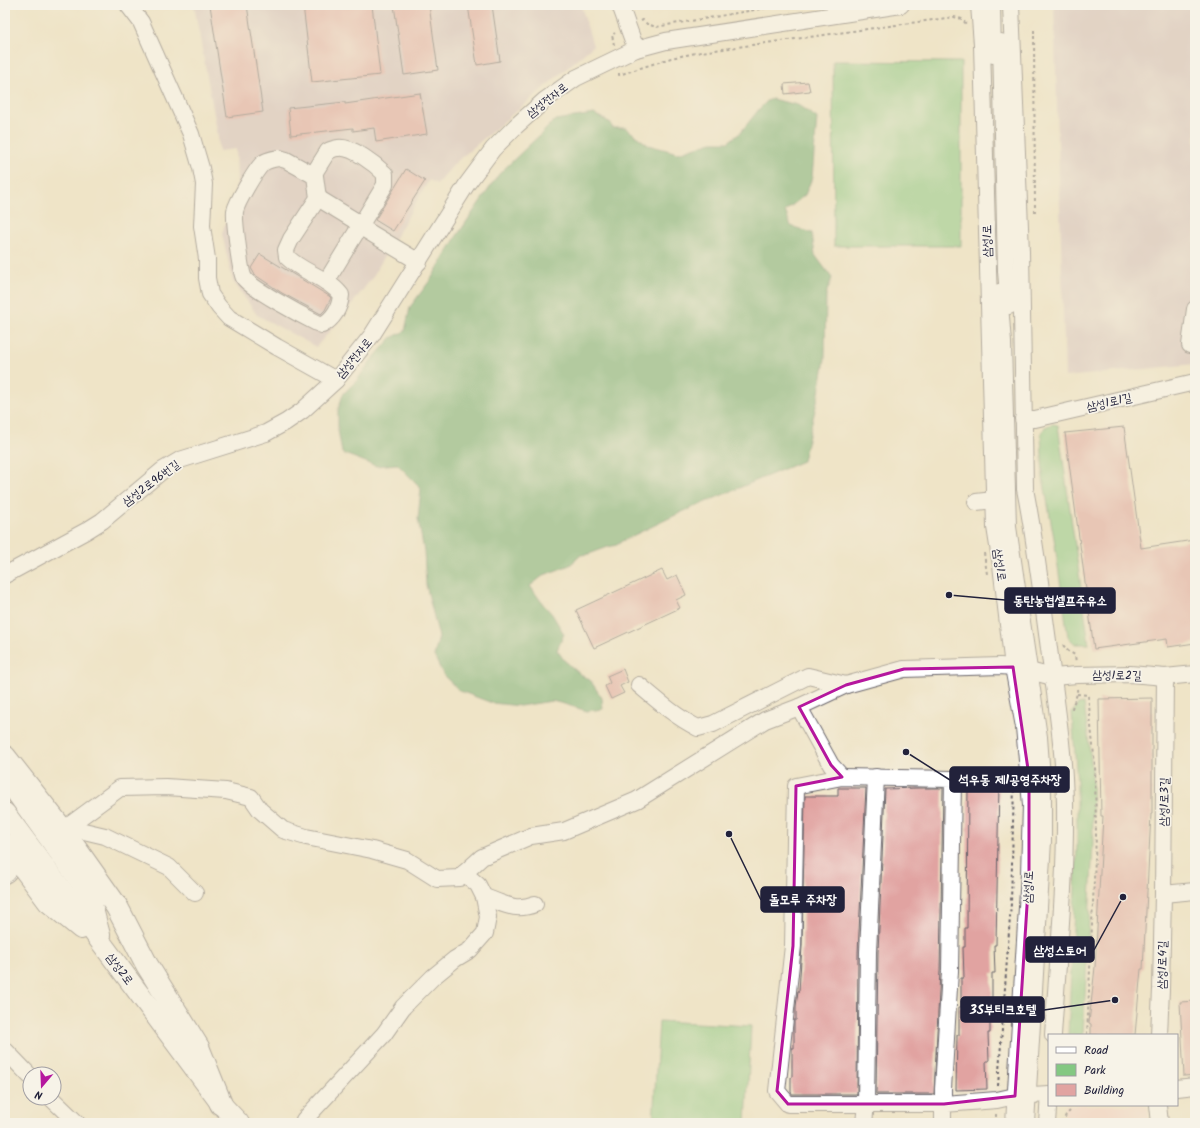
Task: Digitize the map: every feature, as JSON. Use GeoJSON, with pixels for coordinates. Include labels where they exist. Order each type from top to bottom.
{"type":"FeatureCollection","features":[{"type":"Feature","properties":{"kind":"highway"},"geometry":{"type":"LineString","coordinates":[[5,757],[61,828],[117,907],[147,965],[198,1047],[221,1104]]}},
{"type":"Feature","properties":{"kind":"main road"},"geometry":{"type":"LineString","coordinates":[[5,777],[89,894],[103,946]]}},
{"type":"Feature","properties":{"kind":"main road","name":"삼성2로"},"geometry":{"type":"LineString","coordinates":[[5,813],[221,1104],[239,1123]]}},
{"type":"Feature","properties":{"kind":"main road"},"geometry":{"type":"LineString","coordinates":[[5,844],[48,902],[103,946]]}},
{"type":"Feature","properties":{"kind":"street"},"geometry":{"type":"LineString","coordinates":[[128,5],[142,22],[191,134],[201,168],[204,184],[202,226],[210,294],[229,318],[336,380]]}},
{"type":"Feature","properties":{"kind":"street"},"geometry":{"type":"LineString","coordinates":[[620,5],[636,49]]}},
{"type":"Feature","properties":{"kind":"street","name":"삼성전자로"},"geometry":{"type":"LineString","coordinates":[[321,392],[336,380],[372,335],[467,184],[493,149],[545,100],[576,78],[636,49],[666,41],[875,7],[901,5]]}},
{"type":"Feature","properties":{"kind":"street","name":"삼성1로"},"geometry":{"type":"LineString","coordinates":[[979,5],[982,45],[994,527],[1002,572],[1013,667],[1024,727],[1029,776],[1031,805],[1029,874],[1035,1095],[1047,1123]]}},
{"type":"Feature","properties":{"kind":"street"},"geometry":{"type":"LineString","coordinates":[[992,5],[998,280],[1003,343],[1008,527],[1064,768],[1064,855],[1053,1034]]}},
{"type":"Feature","properties":{"kind":"street"},"geometry":{"type":"LineString","coordinates":[[1000,5],[1006,272],[1012,350],[1017,526],[1041,674]]}},
{"type":"Feature","properties":{"kind":"street"},"geometry":{"type":"LineString","coordinates":[[1011,5],[1021,252],[1025,489],[1031,516],[1041,674],[1052,804],[1052,846],[1034,1123]]}},
{"type":"Feature","properties":{"kind":"street"},"geometry":{"type":"LineString","coordinates":[[314,175],[328,151],[339,148],[349,150],[364,157],[385,174],[385,185],[326,282]]}},
{"type":"Feature","properties":{"kind":"street"},"geometry":{"type":"LineString","coordinates":[[279,158],[286,160],[314,175],[318,198],[291,239],[286,250],[287,258],[293,263],[326,282],[335,288],[341,295],[340,303],[336,312],[322,325],[254,286],[244,278],[241,268],[235,214],[237,203],[263,163],[279,158]]}},
{"type":"Feature","properties":{"kind":"street"},"geometry":{"type":"LineString","coordinates":[[318,198],[354,220],[359,226],[419,262]]}},
{"type":"Feature","properties":{"kind":"street"},"geometry":{"type":"LineString","coordinates":[[1195,309],[1190,345],[1195,345]]}},
{"type":"Feature","properties":{"kind":"street","name":"삼성1로1길"},"geometry":{"type":"LineString","coordinates":[[1023,419],[1035,419],[1195,382]]}},
{"type":"Feature","properties":{"kind":"street","name":"삼성2로96번길"},"geometry":{"type":"LineString","coordinates":[[5,574],[102,521],[163,470],[180,460],[266,433],[302,411],[321,392]]}},
{"type":"Feature","properties":{"kind":"street"},"geometry":{"type":"LineString","coordinates":[[976,502],[994,500]]}},
{"type":"Feature","properties":{"kind":"street","name":"삼성1로2길"},"geometry":{"type":"LineString","coordinates":[[464,873],[482,857],[531,836],[564,831],[637,800],[765,720],[799,707],[846,685],[904,669],[1000,666],[1013,667],[1041,674],[1130,674],[1166,677],[1195,674]]}},
{"type":"Feature","properties":{"kind":"street"},"geometry":{"type":"LineString","coordinates":[[639,685],[683,721],[698,728],[713,724],[808,676],[846,685]]}},
{"type":"Feature","properties":{"kind":"street","name":"삼성1로3길"},"geometry":{"type":"LineString","coordinates":[[1163,894],[1166,677]]}},
{"type":"Feature","properties":{"kind":"street"},"geometry":{"type":"LineString","coordinates":[[799,707],[831,765],[842,777]]}},
{"type":"Feature","properties":{"kind":"street"},"geometry":{"type":"LineString","coordinates":[[943,1123],[944,1104],[943,1089],[950,971],[953,779],[842,777],[796,786],[793,946],[777,1091],[788,1104],[944,1104],[1035,1095]]}},
{"type":"Feature","properties":{"kind":"street"},"geometry":{"type":"LineString","coordinates":[[864,1123],[866,1104],[868,952],[876,777]]}},
{"type":"Feature","properties":{"kind":"street"},"geometry":{"type":"LineString","coordinates":[[194,892],[169,867],[105,836],[68,828],[120,788],[166,787],[226,791],[251,797],[260,810],[283,830],[306,837],[372,850],[407,860],[437,879],[459,878],[464,873],[478,885],[484,897],[488,917],[485,933],[470,950],[455,959],[433,977],[403,1007],[384,1034],[304,1120]]}},
{"type":"Feature","properties":{"kind":"street"},"geometry":{"type":"LineString","coordinates":[[1163,894],[1195,891]]}},
{"type":"Feature","properties":{"kind":"street","name":"삼성1로4길"},"geometry":{"type":"LineString","coordinates":[[1159,1034],[1163,894]]}},
{"type":"Feature","properties":{"kind":"street"},"geometry":{"type":"LineString","coordinates":[[484,897],[512,907],[535,904]]}},
{"type":"Feature","properties":{"kind":"street"},"geometry":{"type":"LineString","coordinates":[[5,1050],[22,1068]]}},
{"type":"Feature","properties":{"kind":"street"},"geometry":{"type":"LineString","coordinates":[[1178,1088],[1195,1086]]}},
{"type":"Feature","properties":{"kind":"street"},"geometry":{"type":"LineString","coordinates":[[1026,1123],[1035,1095]]}},
{"type":"Feature","properties":{"kind":"street","name":"삼성1로"},"geometry":{"type":"LineString","coordinates":[[1014,1123],[1035,1095]]}},
{"type":"Feature","properties":{"kind":"street"},"geometry":{"type":"LineString","coordinates":[[59,1106],[77,1123]]}},
{"type":"Feature","properties":{"kind":"street"},"geometry":{"type":"LineString","coordinates":[[1158,1106],[1160,1123]]}},
{"type":"Feature","properties":{"kind":"path"},"geometry":{"type":"LineString","coordinates":[[644,20],[647,24],[656,27],[783,5]]}},
{"type":"Feature","properties":{"kind":"path"},"geometry":{"type":"LineString","coordinates":[[619,75],[671,58],[701,52],[954,18]]}},
{"type":"Feature","properties":{"kind":"path"},"geometry":{"type":"LineString","coordinates":[[1034,30],[1035,219]]}},
{"type":"Feature","properties":{"kind":"path"},"geometry":{"type":"LineString","coordinates":[[1061,640],[1063,646],[1075,655],[1078,694],[1088,695],[1095,766],[1096,836],[1087,1034]]}},
{"type":"Feature","properties":{"kind":"path"},"geometry":{"type":"LineString","coordinates":[[996,1123],[996,1100],[1011,903],[1014,778]]}},
{"type":"Feature","properties":{"kind":"path"},"geometry":{"type":"LineString","coordinates":[[1062,1123],[1070,1111]]}},
{"type":"Feature","properties":{"kind":"highlighted area"},"geometry":{"type":"Polygon","coordinates":[[[1013,667],[1029,776],[1029,874],[1015,1096],[944,1104],[788,1104],[777,1091],[793,946],[796,786],[842,777],[831,765],[799,707],[846,685],[904,669],[1013,667]]]}},
{"type":"Feature","properties":{"kind":"shaded area"},"geometry":{"type":"Polygon","coordinates":[[[194,5],[581,5],[593,46],[455,163],[437,184],[429,180],[372,278],[338,322],[316,347],[257,315],[233,281],[222,234],[237,184],[236,149],[219,151],[218,136],[194,5]]]}},
{"type":"Feature","properties":{"kind":"shaded area"},"geometry":{"type":"Polygon","coordinates":[[[1054,5],[1195,5],[1195,364],[1065,377],[1054,5]]]}},
{"type":"Feature","properties":{"kind":"shaded area"},"geometry":{"type":"Polygon","coordinates":[[[1064,1106],[1148,1107],[1149,1123],[1065,1123],[1064,1106]]]}},
{"type":"Feature","properties":{"kind":"green space"},"geometry":{"type":"Polygon","coordinates":[[[833,61],[961,62],[961,246],[834,246],[833,61]]]}},
{"type":"Feature","properties":{"kind":"green space"},"geometry":{"type":"Polygon","coordinates":[[[772,99],[798,105],[817,118],[812,178],[805,195],[785,211],[791,226],[812,233],[815,255],[832,278],[826,294],[825,359],[819,393],[803,461],[682,512],[622,541],[617,545],[581,555],[570,565],[544,575],[530,586],[552,614],[564,634],[557,650],[564,660],[581,675],[590,680],[602,698],[603,709],[587,711],[552,701],[520,706],[492,703],[460,691],[444,676],[434,656],[439,637],[426,585],[424,551],[418,519],[421,488],[397,464],[376,466],[342,453],[338,430],[338,410],[343,394],[358,379],[370,362],[391,338],[405,331],[410,307],[431,279],[456,237],[499,174],[555,120],[594,114],[611,123],[612,128],[626,128],[648,145],[678,153],[712,142],[728,142],[740,133],[767,101],[772,99]]]}},
{"type":"Feature","properties":{"kind":"green space"},"geometry":{"type":"Polygon","coordinates":[[[1052,424],[1058,425],[1089,644],[1075,644],[1068,637],[1054,538],[1043,478],[1041,434],[1045,427],[1052,424]]]}},
{"type":"Feature","properties":{"kind":"green space"},"geometry":{"type":"Polygon","coordinates":[[[1084,703],[1092,769],[1093,844],[1083,1034],[1068,1034],[1077,846],[1077,782],[1072,713],[1078,704],[1084,703]]]}},
{"type":"Feature","properties":{"kind":"green space"},"geometry":{"type":"Polygon","coordinates":[[[659,1021],[751,1026],[746,1123],[653,1123],[659,1021]]]}},
{"type":"Feature","properties":{"kind":"building"},"geometry":{"type":"Polygon","coordinates":[[[210,5],[247,5],[263,112],[227,117],[210,5]]]}},
{"type":"Feature","properties":{"kind":"building"},"geometry":{"type":"Polygon","coordinates":[[[303,5],[372,5],[380,75],[312,82],[303,5]]]}},
{"type":"Feature","properties":{"kind":"building"},"geometry":{"type":"Polygon","coordinates":[[[394,5],[429,5],[438,70],[404,75],[394,5]]]}},
{"type":"Feature","properties":{"kind":"building"},"geometry":{"type":"Polygon","coordinates":[[[468,5],[492,5],[500,61],[477,65],[468,5]]]}},
{"type":"Feature","properties":{"kind":"building"},"geometry":{"type":"Polygon","coordinates":[[[808,82],[810,91],[785,94],[784,84],[808,82]]]}},
{"type":"Feature","properties":{"kind":"building"},"geometry":{"type":"Polygon","coordinates":[[[420,93],[427,134],[376,142],[374,128],[353,131],[353,128],[291,135],[288,108],[345,102],[345,104],[420,93]]]}},
{"type":"Feature","properties":{"kind":"building"},"geometry":{"type":"Polygon","coordinates":[[[406,169],[425,181],[393,231],[375,220],[406,169]]]}},
{"type":"Feature","properties":{"kind":"building"},"geometry":{"type":"Polygon","coordinates":[[[260,254],[329,296],[331,298],[325,310],[321,314],[282,293],[255,275],[251,268],[260,254]]]}},
{"type":"Feature","properties":{"kind":"building"},"geometry":{"type":"Polygon","coordinates":[[[1124,427],[1141,548],[1194,540],[1195,643],[1168,647],[1167,639],[1094,649],[1065,433],[1124,427]]]}},
{"type":"Feature","properties":{"kind":"building"},"geometry":{"type":"Polygon","coordinates":[[[662,570],[667,580],[677,575],[686,595],[676,600],[680,608],[594,648],[576,610],[662,570]]]}},
{"type":"Feature","properties":{"kind":"building"},"geometry":{"type":"Polygon","coordinates":[[[623,669],[628,682],[620,686],[624,693],[611,699],[605,686],[610,683],[607,676],[623,669]]]}},
{"type":"Feature","properties":{"kind":"building"},"geometry":{"type":"Polygon","coordinates":[[[1152,698],[1152,814],[1143,969],[1141,969],[1135,1034],[1091,1034],[1091,1024],[1089,1023],[1095,967],[1103,816],[1101,816],[1099,699],[1152,698]]]}},
{"type":"Feature","properties":{"kind":"building"},"geometry":{"type":"Polygon","coordinates":[[[968,783],[999,783],[996,945],[994,945],[995,973],[992,973],[990,1033],[988,1033],[989,1061],[986,1061],[987,1089],[956,1090],[957,1035],[959,1035],[959,1007],[961,1007],[961,978],[964,978],[963,947],[965,947],[965,928],[967,928],[968,783]]]}},
{"type":"Feature","properties":{"kind":"building"},"geometry":{"type":"Polygon","coordinates":[[[838,788],[866,788],[858,952],[857,1094],[792,1094],[792,1048],[794,1048],[794,1020],[796,1020],[802,946],[805,796],[838,796],[838,788]]]}},
{"type":"Feature","properties":{"kind":"building"},"geometry":{"type":"Polygon","coordinates":[[[943,788],[940,971],[934,1094],[876,1094],[878,952],[885,789],[943,788]]]}},
{"type":"Feature","properties":{"kind":"building"},"geometry":{"type":"Polygon","coordinates":[[[1195,1001],[1195,1075],[1184,1076],[1180,1002],[1195,1001]]]}},
{"type":"Feature","properties":{"kind":"place","name":"동탄농협셀프주유소"},"geometry":{"type":"Point","coordinates":[949,595]}},
{"type":"Feature","properties":{"kind":"place","name":"석우동 제1공영주차장"},"geometry":{"type":"Point","coordinates":[906,752]}},
{"type":"Feature","properties":{"kind":"place","name":"돌모루 주차장"},"geometry":{"type":"Point","coordinates":[729,834]}},
{"type":"Feature","properties":{"kind":"place","name":"삼성스토어"},"geometry":{"type":"Point","coordinates":[1123,897]}},
{"type":"Feature","properties":{"kind":"place","name":"3S부티크호텔"},"geometry":{"type":"Point","coordinates":[1115,1000]}}]}
